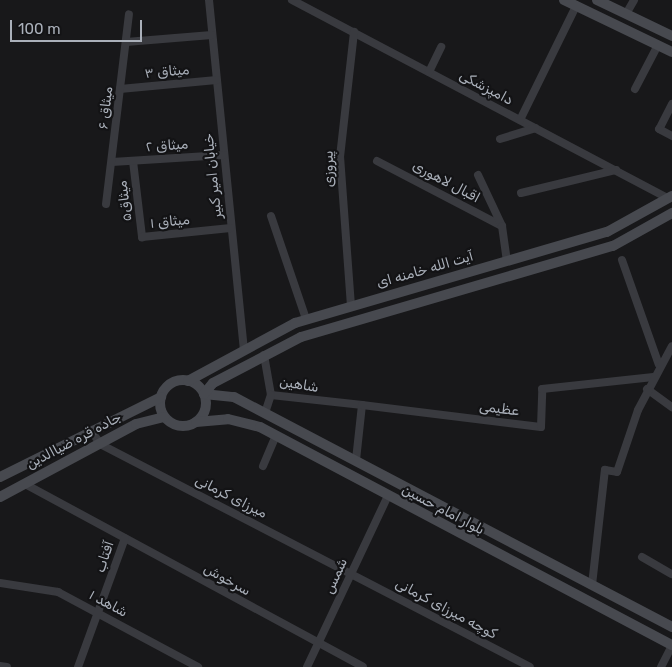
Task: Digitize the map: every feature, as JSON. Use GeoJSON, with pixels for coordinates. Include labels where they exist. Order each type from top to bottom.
{"type":"FeatureCollection","features":[{"type":"Feature","properties":{"kind":"main road"},"geometry":{"type":"LineString","coordinates":[[564,0],[672,52]]}},
{"type":"Feature","properties":{"kind":"main road"},"geometry":{"type":"LineString","coordinates":[[597,0],[672,36]]}},
{"type":"Feature","properties":{"kind":"main road","name":"آیت الله خامنه ای"},"geometry":{"type":"LineString","coordinates":[[188,381],[244,349],[306,319],[607,232],[670,197]]}},
{"type":"Feature","properties":{"kind":"main road","name":"آیت الله خامنه ای"},"geometry":{"type":"LineString","coordinates":[[204,394],[212,383],[264,355],[325,328],[613,246],[672,213]]}},
{"type":"Feature","properties":{"kind":"main road"},"geometry":{"type":"LineString","coordinates":[[188,381],[204,394],[205,409],[196,422],[183,426],[164,417],[160,397],[174,382],[188,381]]}},
{"type":"Feature","properties":{"kind":"main road","name":"بلوار امام حسین"},"geometry":{"type":"LineString","coordinates":[[204,394],[234,397],[672,627]]}},
{"type":"Feature","properties":{"kind":"main road","name":"جاده قره ضیاالدین"},"geometry":{"type":"LineString","coordinates":[[0,477],[160,397]]}},
{"type":"Feature","properties":{"kind":"main road","name":"جاده قره ضیاالدین"},"geometry":{"type":"LineString","coordinates":[[0,497],[136,424],[164,417]]}},
{"type":"Feature","properties":{"kind":"main road","name":"بلوار امام حسین"},"geometry":{"type":"LineString","coordinates":[[196,422],[228,419],[276,436],[672,645]]}},
{"type":"Feature","properties":{"kind":"street","name":"خیابان امیر کبیر"},"geometry":{"type":"LineString","coordinates":[[209,0],[244,349]]}},
{"type":"Feature","properties":{"kind":"street","name":"دامپزشکی"},"geometry":{"type":"LineString","coordinates":[[292,0],[670,197]]}},
{"type":"Feature","properties":{"kind":"street"},"geometry":{"type":"LineString","coordinates":[[626,14],[634,0]]}},
{"type":"Feature","properties":{"kind":"street"},"geometry":{"type":"LineString","coordinates":[[520,120],[576,6]]}},
{"type":"Feature","properties":{"kind":"street","name":"میثاق ۶"},"geometry":{"type":"LineString","coordinates":[[106,204],[129,14]]}},
{"type":"Feature","properties":{"kind":"street","name":"پیروزی"},"geometry":{"type":"LineString","coordinates":[[351,306],[340,157],[354,32]]}},
{"type":"Feature","properties":{"kind":"street"},"geometry":{"type":"LineString","coordinates":[[126,42],[212,35]]}},
{"type":"Feature","properties":{"kind":"street"},"geometry":{"type":"LineString","coordinates":[[635,89],[658,45]]}},
{"type":"Feature","properties":{"kind":"street"},"geometry":{"type":"LineString","coordinates":[[429,72],[442,47]]}},
{"type":"Feature","properties":{"kind":"street","name":"میثاق ۳"},"geometry":{"type":"LineString","coordinates":[[120,89],[217,80]]}},
{"type":"Feature","properties":{"kind":"street"},"geometry":{"type":"LineString","coordinates":[[672,104],[659,129],[672,136]]}},
{"type":"Feature","properties":{"kind":"street"},"geometry":{"type":"LineString","coordinates":[[500,139],[535,128]]}},
{"type":"Feature","properties":{"kind":"street","name":"میثاق ۲"},"geometry":{"type":"LineString","coordinates":[[112,162],[224,155]]}},
{"type":"Feature","properties":{"kind":"street","name":"میثاق۵"},"geometry":{"type":"LineString","coordinates":[[133,161],[142,237]]}},
{"type":"Feature","properties":{"kind":"street","name":"اقبال لاهوری"},"geometry":{"type":"LineString","coordinates":[[377,161],[502,226]]}},
{"type":"Feature","properties":{"kind":"street"},"geometry":{"type":"LineString","coordinates":[[522,192],[616,170]]}},
{"type":"Feature","properties":{"kind":"street"},"geometry":{"type":"LineString","coordinates":[[478,175],[502,226],[507,261]]}},
{"type":"Feature","properties":{"kind":"street"},"geometry":{"type":"LineString","coordinates":[[271,216],[306,319]]}},
{"type":"Feature","properties":{"kind":"street","name":"میثاق ۱"},"geometry":{"type":"LineString","coordinates":[[142,237],[231,228]]}},
{"type":"Feature","properties":{"kind":"street"},"geometry":{"type":"LineString","coordinates":[[622,260],[659,365]]}},
{"type":"Feature","properties":{"kind":"street"},"geometry":{"type":"LineString","coordinates":[[592,585],[604,470],[617,472],[652,377],[672,347]]}},
{"type":"Feature","properties":{"kind":"street","name":"شاهین"},"geometry":{"type":"LineString","coordinates":[[264,355],[272,395],[362,406]]}},
{"type":"Feature","properties":{"kind":"street","name":"عظیمی"},"geometry":{"type":"LineString","coordinates":[[362,406],[540,426],[542,389],[652,377]]}},
{"type":"Feature","properties":{"kind":"street"},"geometry":{"type":"LineString","coordinates":[[647,389],[672,407]]}},
{"type":"Feature","properties":{"kind":"street"},"geometry":{"type":"LineString","coordinates":[[265,413],[272,395]]}},
{"type":"Feature","properties":{"kind":"street"},"geometry":{"type":"LineString","coordinates":[[356,460],[362,406]]}},
{"type":"Feature","properties":{"kind":"street"},"geometry":{"type":"LineString","coordinates":[[91,430],[100,444]]}},
{"type":"Feature","properties":{"kind":"street"},"geometry":{"type":"LineString","coordinates":[[263,466],[276,436]]}},
{"type":"Feature","properties":{"kind":"street","name":"میرزای کرمانی"},"geometry":{"type":"LineString","coordinates":[[100,444],[351,574]]}},
{"type":"Feature","properties":{"kind":"street","name":"سرخوش"},"geometry":{"type":"LineString","coordinates":[[25,484],[363,667]]}},
{"type":"Feature","properties":{"kind":"street","name":"شمس"},"geometry":{"type":"LineString","coordinates":[[307,667],[388,496]]}},
{"type":"Feature","properties":{"kind":"street","name":"آفتاب"},"geometry":{"type":"LineString","coordinates":[[78,667],[99,614],[124,538]]}},
{"type":"Feature","properties":{"kind":"street"},"geometry":{"type":"LineString","coordinates":[[642,557],[672,574]]}},
{"type":"Feature","properties":{"kind":"street","name":"کوچه میرزای کرمانی"},"geometry":{"type":"LineString","coordinates":[[351,574],[530,667]]}},
{"type":"Feature","properties":{"kind":"street","name":"شاهد ۱"},"geometry":{"type":"LineString","coordinates":[[0,583],[58,592],[198,667]]}},
{"type":"Feature","properties":{"kind":"street"},"geometry":{"type":"LineString","coordinates":[[661,667],[672,645]]}},
{"type":"Feature","properties":{"kind":"street"},"geometry":{"type":"LineString","coordinates":[[0,666],[7,667]]}}]}
